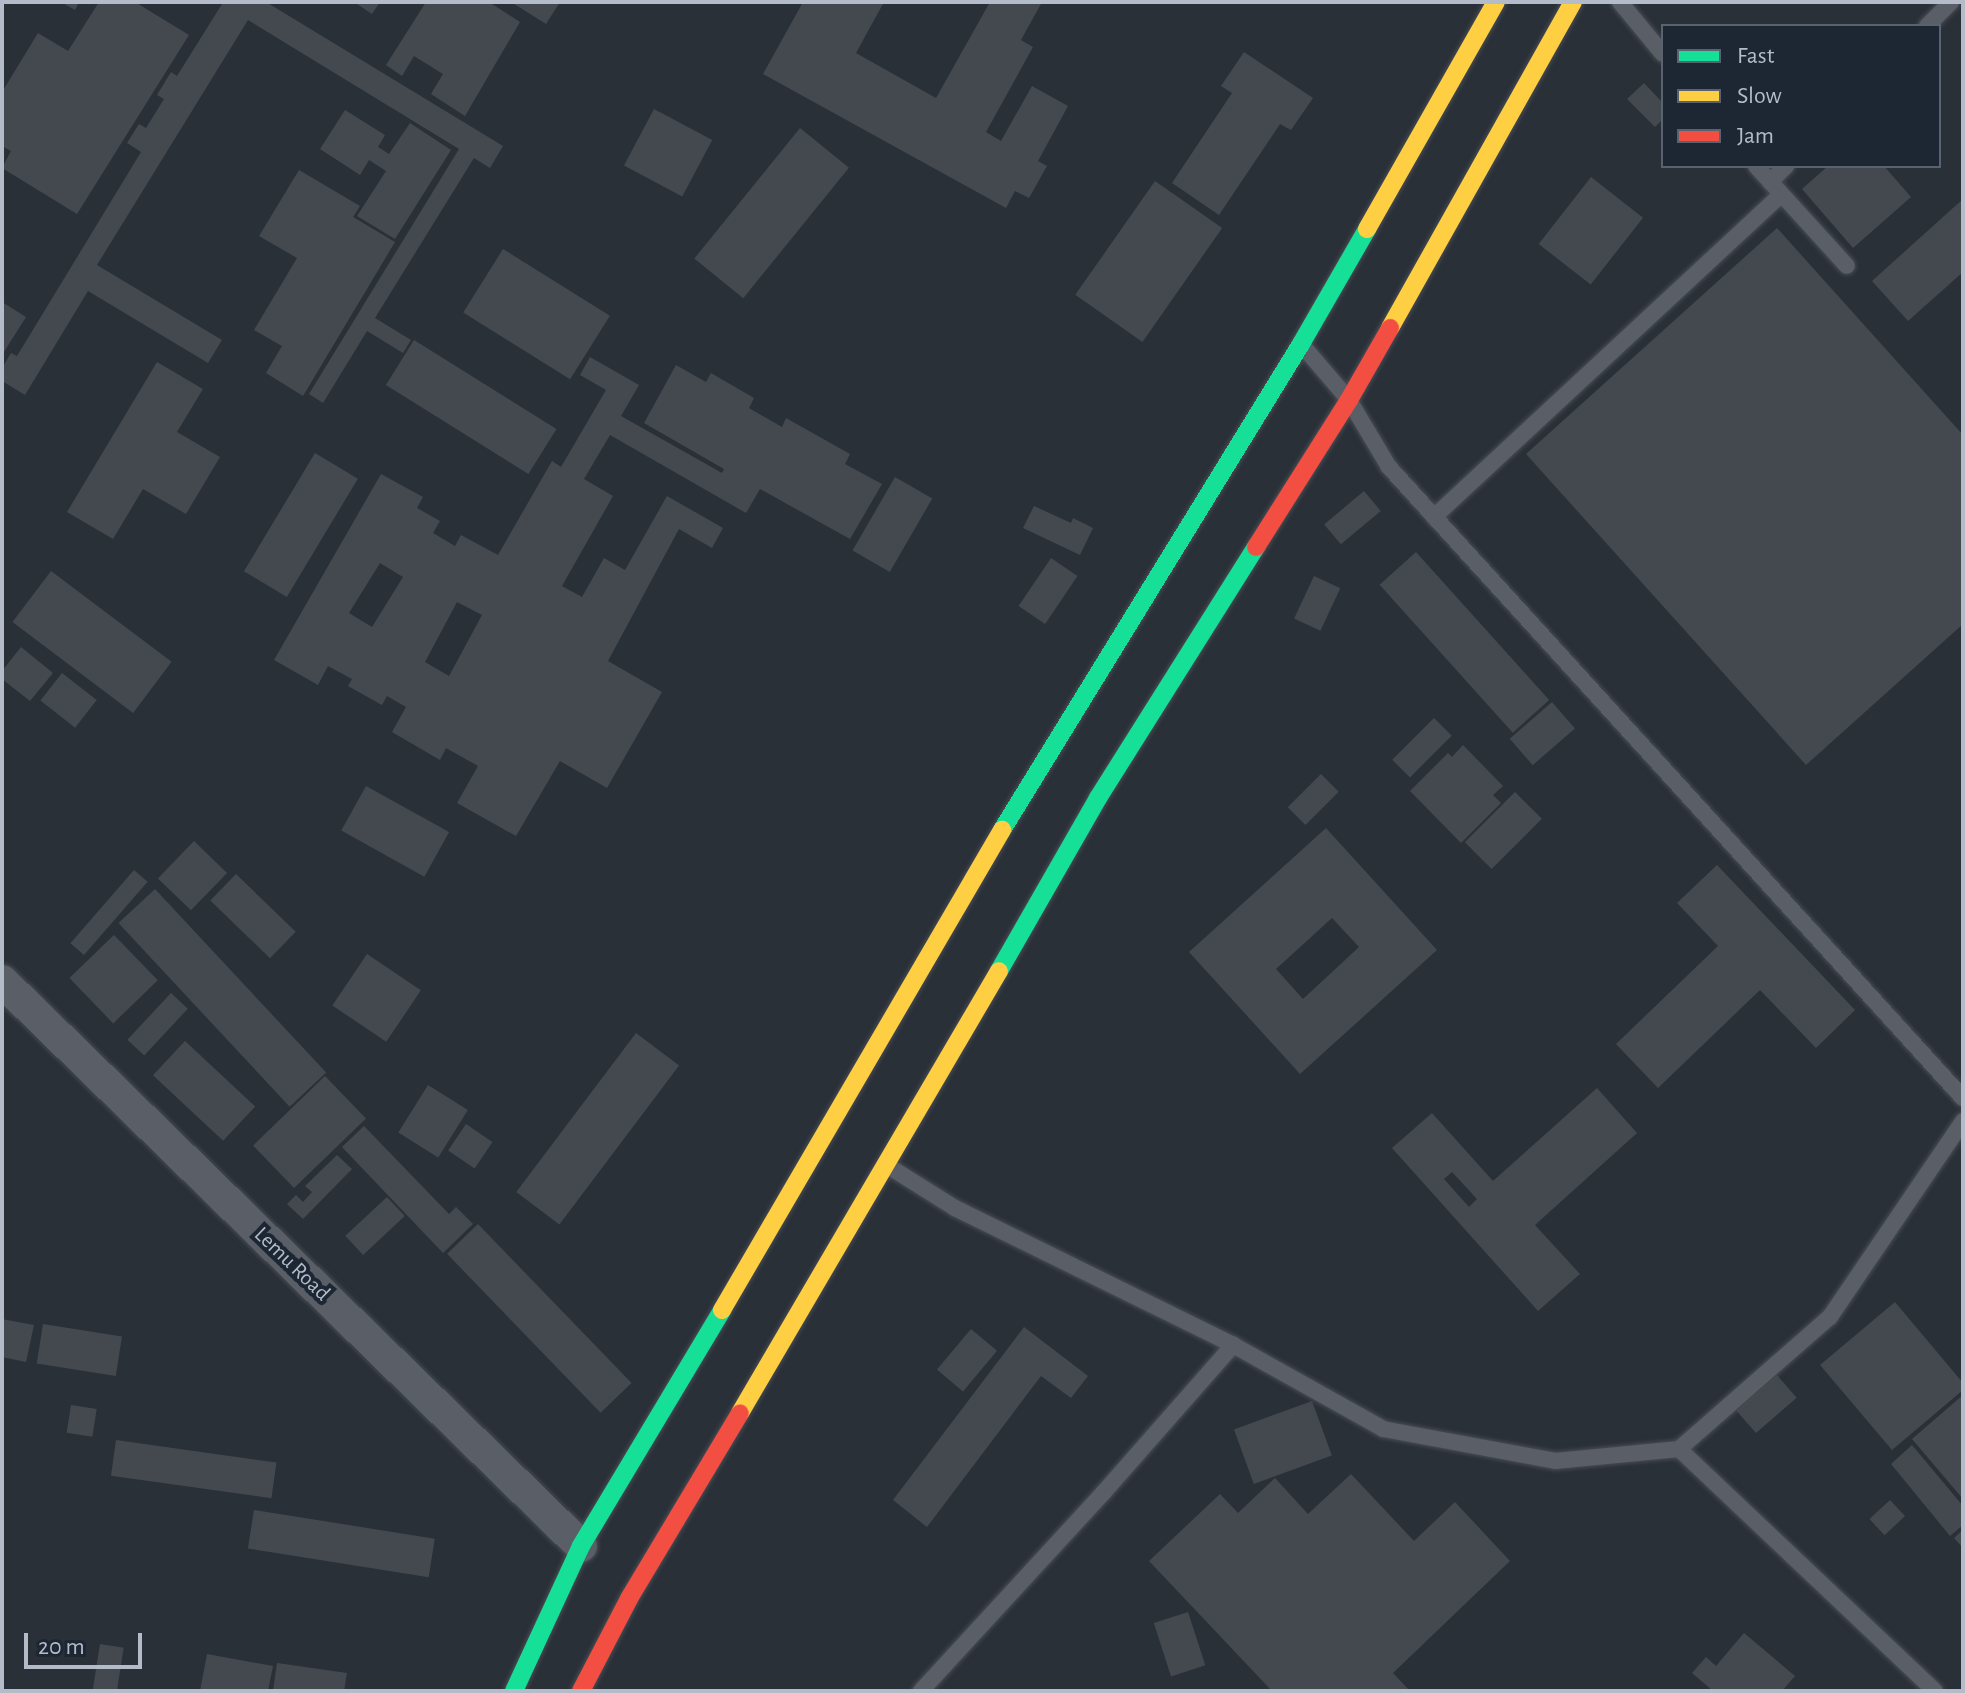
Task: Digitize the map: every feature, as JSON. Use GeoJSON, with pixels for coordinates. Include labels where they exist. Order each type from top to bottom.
{"type":"FeatureCollection","features":[{"type":"Feature","properties":{"kind":"street"},"geometry":{"type":"LineString","coordinates":[[514,1691],[581,1546],[830,1131],[1034,774],[1301,344],[1496,2]]}},
{"type":"Feature","properties":{"kind":"street"},"geometry":{"type":"LineString","coordinates":[[581,1691],[630,1597],[887,1165],[1098,798],[1349,400],[1573,2]]}},
{"type":"Feature","properties":{"kind":"street","name":"Lemu Road"},"geometry":{"type":"LineString","coordinates":[[2,981],[581,1546]]}},
{"type":"Feature","properties":{"kind":"lane"},"geometry":{"type":"LineString","coordinates":[[1620,2],[1661,52]]}},
{"type":"Feature","properties":{"kind":"lane"},"geometry":{"type":"LineString","coordinates":[[1929,24],[1951,2]]}},
{"type":"Feature","properties":{"kind":"lane"},"geometry":{"type":"LineString","coordinates":[[1758,168],[1847,266]]}},
{"type":"Feature","properties":{"kind":"lane"},"geometry":{"type":"LineString","coordinates":[[1434,517],[1776,189],[1785,168]]}},
{"type":"Feature","properties":{"kind":"lane"},"geometry":{"type":"LineString","coordinates":[[1301,344],[1349,400],[1389,467],[1963,1098]]}},
{"type":"Feature","properties":{"kind":"lane"},"geometry":{"type":"LineString","coordinates":[[887,1165],[955,1208],[1233,1345],[1383,1429],[1555,1461],[1679,1449],[1830,1317],[1963,1121]]}},
{"type":"Feature","properties":{"kind":"lane"},"geometry":{"type":"LineString","coordinates":[[921,1691],[1104,1492],[1233,1345]]}},
{"type":"Feature","properties":{"kind":"lane"},"geometry":{"type":"LineString","coordinates":[[1679,1449],[1935,1691]]}},
{"type":"Feature","properties":{"kind":"building"},"geometry":{"type":"Polygon","coordinates":[[[61,2],[79,2],[75,10],[61,2]]]}},
{"type":"Feature","properties":{"kind":"building"},"geometry":{"type":"Polygon","coordinates":[[[99,2],[135,2],[189,35],[77,214],[2,168],[11,151],[2,146],[2,92],[38,33],[68,51],[99,2]]]}},
{"type":"Feature","properties":{"kind":"building"},"geometry":{"type":"Polygon","coordinates":[[[218,2],[266,2],[503,146],[490,168],[474,158],[375,318],[411,340],[403,353],[367,331],[323,403],[309,394],[459,149],[248,20],[97,265],[222,340],[208,363],[88,291],[25,395],[2,381],[2,368],[11,353],[17,356],[141,152],[127,143],[139,124],[146,128],[164,99],[157,95],[171,72],[177,76],[222,4],[218,2]]]}},
{"type":"Feature","properties":{"kind":"building"},"geometry":{"type":"Polygon","coordinates":[[[354,2],[380,2],[372,14],[354,2]]]}},
{"type":"Feature","properties":{"kind":"building"},"geometry":{"type":"Polygon","coordinates":[[[426,2],[489,2],[520,22],[465,116],[431,94],[443,74],[414,56],[402,76],[386,65],[426,2]]]}},
{"type":"Feature","properties":{"kind":"building"},"geometry":{"type":"Polygon","coordinates":[[[511,2],[560,2],[546,24],[511,2]]]}},
{"type":"Feature","properties":{"kind":"building"},"geometry":{"type":"Polygon","coordinates":[[[803,2],[884,2],[856,53],[936,98],[990,2],[1042,2],[1021,40],[1033,47],[986,132],[1001,141],[1032,86],[1068,106],[1038,161],[1047,166],[1029,198],[1015,191],[1006,208],[763,74],[803,2]]]}},
{"type":"Feature","properties":{"kind":"building"},"geometry":{"type":"Polygon","coordinates":[[[1244,52],[1313,98],[1291,130],[1280,124],[1219,215],[1172,183],[1232,93],[1221,86],[1244,52]]]}},
{"type":"Feature","properties":{"kind":"building"},"geometry":{"type":"Polygon","coordinates":[[[1644,83],[1661,101],[1661,121],[1655,127],[1627,99],[1644,83]]]}},
{"type":"Feature","properties":{"kind":"building"},"geometry":{"type":"Polygon","coordinates":[[[654,109],[712,140],[682,196],[624,166],[654,109]]]}},
{"type":"Feature","properties":{"kind":"building"},"geometry":{"type":"Polygon","coordinates":[[[345,110],[385,135],[378,147],[389,154],[410,123],[451,150],[395,239],[357,216],[386,171],[369,160],[360,175],[320,149],[345,110]]]}},
{"type":"Feature","properties":{"kind":"building"},"geometry":{"type":"Polygon","coordinates":[[[800,128],[849,168],[743,298],[694,259],[800,128]]]}},
{"type":"Feature","properties":{"kind":"building"},"geometry":{"type":"Polygon","coordinates":[[[1826,168],[1886,168],[1911,197],[1853,248],[1802,189],[1826,168]]]}},
{"type":"Feature","properties":{"kind":"building"},"geometry":{"type":"Polygon","coordinates":[[[299,170],[360,206],[353,217],[395,242],[303,396],[266,373],[282,346],[254,330],[297,258],[259,236],[299,170]]]}},
{"type":"Feature","properties":{"kind":"building"},"geometry":{"type":"Polygon","coordinates":[[[1591,177],[1643,218],[1591,285],[1539,244],[1591,177]]]}},
{"type":"Feature","properties":{"kind":"building"},"geometry":{"type":"Polygon","coordinates":[[[1155,181],[1222,228],[1142,342],[1075,295],[1155,181]]]}},
{"type":"Feature","properties":{"kind":"building"},"geometry":{"type":"Polygon","coordinates":[[[1963,199],[1963,272],[1908,321],[1872,281],[1963,199]]]}},
{"type":"Feature","properties":{"kind":"building"},"geometry":{"type":"Polygon","coordinates":[[[1777,228],[1963,435],[1963,624],[1806,765],[1526,454],[1777,228]]]}},
{"type":"Feature","properties":{"kind":"building"},"geometry":{"type":"Polygon","coordinates":[[[503,249],[610,316],[570,379],[463,313],[503,249]]]}},
{"type":"Feature","properties":{"kind":"building"},"geometry":{"type":"Polygon","coordinates":[[[2,302],[26,317],[2,355],[2,302]]]}},
{"type":"Feature","properties":{"kind":"building"},"geometry":{"type":"Polygon","coordinates":[[[414,340],[556,429],[528,474],[386,385],[414,340]]]}},
{"type":"Feature","properties":{"kind":"building"},"geometry":{"type":"Polygon","coordinates":[[[590,357],[639,385],[621,416],[722,473],[724,469],[644,423],[676,365],[706,382],[711,373],[754,398],[749,408],[782,427],[786,418],[850,454],[845,464],[882,484],[850,539],[760,489],[746,513],[610,435],[584,479],[613,496],[562,586],[582,597],[604,558],[625,570],[667,496],[723,528],[712,548],[679,529],[608,661],[662,692],[607,788],[560,761],[516,836],[457,803],[478,766],[446,748],[440,760],[392,732],[406,707],[387,696],[382,705],[348,686],[352,679],[328,666],[318,685],[274,660],[381,474],[423,497],[417,508],[440,521],[433,533],[455,546],[461,535],[498,555],[552,461],[561,467],[606,390],[580,375],[590,357]],[[380,563],[349,613],[372,627],[403,577],[380,563]],[[457,602],[425,662],[449,676],[482,615],[457,602]]]}},
{"type":"Feature","properties":{"kind":"building"},"geometry":{"type":"Polygon","coordinates":[[[157,362],[203,389],[177,432],[220,457],[186,514],[143,489],[113,539],[67,512],[157,362]]]}},
{"type":"Feature","properties":{"kind":"building"},"geometry":{"type":"Polygon","coordinates":[[[315,453],[358,479],[287,597],[244,571],[315,453]]]}},
{"type":"Feature","properties":{"kind":"building"},"geometry":{"type":"Polygon","coordinates":[[[895,477],[932,498],[890,572],[852,551],[895,477]]]}},
{"type":"Feature","properties":{"kind":"building"},"geometry":{"type":"Polygon","coordinates":[[[1364,491],[1381,511],[1341,544],[1324,524],[1364,491]]]}},
{"type":"Feature","properties":{"kind":"building"},"geometry":{"type":"Polygon","coordinates":[[[1034,506],[1071,523],[1073,518],[1093,528],[1080,555],[1023,528],[1034,506]]]}},
{"type":"Feature","properties":{"kind":"building"},"geometry":{"type":"Polygon","coordinates":[[[1416,552],[1549,700],[1513,733],[1380,585],[1416,552]]]}},
{"type":"Feature","properties":{"kind":"building"},"geometry":{"type":"Polygon","coordinates":[[[1051,558],[1078,576],[1045,624],[1019,606],[1051,558]]]}},
{"type":"Feature","properties":{"kind":"building"},"geometry":{"type":"Polygon","coordinates":[[[51,571],[172,662],[133,713],[12,622],[51,571]]]}},
{"type":"Feature","properties":{"kind":"building"},"geometry":{"type":"Polygon","coordinates":[[[1314,576],[1340,588],[1320,631],[1294,619],[1314,576]]]}},
{"type":"Feature","properties":{"kind":"building"},"geometry":{"type":"Polygon","coordinates":[[[21,647],[53,673],[30,701],[2,679],[2,671],[21,647]]]}},
{"type":"Feature","properties":{"kind":"building"},"geometry":{"type":"Polygon","coordinates":[[[62,673],[97,700],[75,728],[40,701],[62,673]]]}},
{"type":"Feature","properties":{"kind":"building"},"geometry":{"type":"Polygon","coordinates":[[[1552,702],[1575,728],[1533,765],[1510,739],[1552,702]]]}},
{"type":"Feature","properties":{"kind":"building"},"geometry":{"type":"Polygon","coordinates":[[[1434,718],[1452,736],[1410,777],[1392,760],[1434,718]]]}},
{"type":"Feature","properties":{"kind":"building"},"geometry":{"type":"Polygon","coordinates":[[[1463,745],[1503,786],[1493,795],[1501,803],[1461,843],[1410,791],[1448,753],[1452,757],[1463,745]]]}},
{"type":"Feature","properties":{"kind":"building"},"geometry":{"type":"Polygon","coordinates":[[[1321,774],[1339,792],[1305,825],[1288,807],[1321,774]]]}},
{"type":"Feature","properties":{"kind":"building"},"geometry":{"type":"Polygon","coordinates":[[[366,786],[449,832],[424,877],[341,831],[366,786]]]}},
{"type":"Feature","properties":{"kind":"building"},"geometry":{"type":"Polygon","coordinates":[[[1515,792],[1542,819],[1492,869],[1465,842],[1515,792]]]}},
{"type":"Feature","properties":{"kind":"building"},"geometry":{"type":"Polygon","coordinates":[[[1326,828],[1437,950],[1300,1074],[1189,952],[1326,828]],[[1332,918],[1276,969],[1303,999],[1359,947],[1332,918]]]}},
{"type":"Feature","properties":{"kind":"building"},"geometry":{"type":"Polygon","coordinates":[[[194,841],[227,873],[191,910],[158,878],[194,841]]]}},
{"type":"Feature","properties":{"kind":"building"},"geometry":{"type":"Polygon","coordinates":[[[1717,865],[1855,1010],[1816,1048],[1760,990],[1658,1088],[1616,1044],[1718,946],[1677,903],[1717,865]]]}},
{"type":"Feature","properties":{"kind":"building"},"geometry":{"type":"Polygon","coordinates":[[[134,870],[148,882],[84,955],[70,943],[134,870]]]}},
{"type":"Feature","properties":{"kind":"building"},"geometry":{"type":"Polygon","coordinates":[[[236,874],[296,932],[270,958],[210,901],[236,874]]]}},
{"type":"Feature","properties":{"kind":"building"},"geometry":{"type":"Polygon","coordinates":[[[155,889],[326,1073],[290,1107],[118,923],[155,889]]]}},
{"type":"Feature","properties":{"kind":"building"},"geometry":{"type":"Polygon","coordinates":[[[114,935],[158,980],[113,1023],[69,978],[114,935]]]}},
{"type":"Feature","properties":{"kind":"building"},"geometry":{"type":"Polygon","coordinates":[[[367,954],[421,990],[386,1042],[332,1005],[367,954]]]}},
{"type":"Feature","properties":{"kind":"building"},"geometry":{"type":"Polygon","coordinates":[[[171,993],[188,1009],[144,1055],[127,1040],[171,993]]]}},
{"type":"Feature","properties":{"kind":"building"},"geometry":{"type":"Polygon","coordinates":[[[636,1033],[679,1065],[559,1224],[516,1192],[636,1033]]]}},
{"type":"Feature","properties":{"kind":"building"},"geometry":{"type":"Polygon","coordinates":[[[185,1041],[255,1106],[223,1141],[153,1075],[185,1041]]]}},
{"type":"Feature","properties":{"kind":"building"},"geometry":{"type":"Polygon","coordinates":[[[325,1076],[366,1118],[294,1188],[253,1145],[325,1076]]]}},
{"type":"Feature","properties":{"kind":"building"},"geometry":{"type":"Polygon","coordinates":[[[428,1085],[468,1110],[438,1157],[398,1132],[428,1085]]]}},
{"type":"Feature","properties":{"kind":"building"},"geometry":{"type":"Polygon","coordinates":[[[1597,1088],[1637,1133],[1535,1225],[1580,1274],[1538,1311],[1392,1148],[1432,1113],[1493,1181],[1597,1088]],[[1452,1172],[1444,1179],[1469,1207],[1477,1199],[1452,1172]]]}},
{"type":"Feature","properties":{"kind":"building"},"geometry":{"type":"Polygon","coordinates":[[[466,1124],[493,1142],[475,1168],[448,1151],[466,1124]]]}},
{"type":"Feature","properties":{"kind":"building"},"geometry":{"type":"Polygon","coordinates":[[[364,1126],[449,1214],[456,1207],[473,1224],[443,1253],[342,1147],[364,1126]]]}},
{"type":"Feature","properties":{"kind":"building"},"geometry":{"type":"Polygon","coordinates":[[[337,1155],[352,1169],[303,1219],[287,1204],[296,1195],[303,1202],[312,1192],[305,1186],[337,1155]]]}},
{"type":"Feature","properties":{"kind":"building"},"geometry":{"type":"Polygon","coordinates":[[[387,1197],[405,1216],[363,1255],[345,1236],[387,1197]]]}},
{"type":"Feature","properties":{"kind":"building"},"geometry":{"type":"Polygon","coordinates":[[[478,1224],[632,1383],[601,1413],[447,1254],[478,1224]]]}},
{"type":"Feature","properties":{"kind":"building"},"geometry":{"type":"Polygon","coordinates":[[[1895,1302],[1963,1383],[1963,1390],[1892,1450],[1820,1365],[1895,1302]]]}},
{"type":"Feature","properties":{"kind":"building"},"geometry":{"type":"Polygon","coordinates":[[[2,1319],[34,1325],[26,1362],[2,1357],[2,1319]]]}},
{"type":"Feature","properties":{"kind":"building"},"geometry":{"type":"Polygon","coordinates":[[[43,1324],[122,1337],[116,1376],[37,1364],[43,1324]]]}},
{"type":"Feature","properties":{"kind":"building"},"geometry":{"type":"Polygon","coordinates":[[[1024,1327],[1088,1376],[1071,1398],[1041,1376],[927,1527],[893,1500],[1024,1327]]]}},
{"type":"Feature","properties":{"kind":"building"},"geometry":{"type":"Polygon","coordinates":[[[971,1329],[997,1351],[963,1391],[937,1370],[971,1329]]]}},
{"type":"Feature","properties":{"kind":"building"},"geometry":{"type":"Polygon","coordinates":[[[1777,1375],[1797,1398],[1756,1433],[1736,1410],[1777,1375]]]}},
{"type":"Feature","properties":{"kind":"building"},"geometry":{"type":"Polygon","coordinates":[[[1963,1395],[1963,1499],[1912,1439],[1963,1395]]]}},
{"type":"Feature","properties":{"kind":"building"},"geometry":{"type":"Polygon","coordinates":[[[1312,1401],[1332,1456],[1254,1484],[1234,1429],[1312,1401]]]}},
{"type":"Feature","properties":{"kind":"building"},"geometry":{"type":"Polygon","coordinates":[[[71,1405],[97,1409],[92,1437],[67,1433],[71,1405]]]}},
{"type":"Feature","properties":{"kind":"building"},"geometry":{"type":"Polygon","coordinates":[[[116,1440],[276,1463],[271,1498],[111,1476],[116,1440]]]}},
{"type":"Feature","properties":{"kind":"building"},"geometry":{"type":"Polygon","coordinates":[[[1912,1445],[1963,1506],[1963,1525],[1950,1536],[1891,1464],[1912,1445]]]}},
{"type":"Feature","properties":{"kind":"building"},"geometry":{"type":"Polygon","coordinates":[[[1351,1474],[1414,1541],[1455,1502],[1510,1561],[1393,1673],[1410,1691],[1272,1691],[1149,1561],[1220,1494],[1238,1513],[1275,1478],[1308,1514],[1351,1474]]]}},
{"type":"Feature","properties":{"kind":"building"},"geometry":{"type":"Polygon","coordinates":[[[1890,1500],[1905,1516],[1885,1535],[1870,1519],[1890,1500]]]}},
{"type":"Feature","properties":{"kind":"building"},"geometry":{"type":"Polygon","coordinates":[[[254,1510],[435,1539],[429,1577],[248,1549],[254,1510]]]}},
{"type":"Feature","properties":{"kind":"building"},"geometry":{"type":"Polygon","coordinates":[[[1963,1530],[1963,1548],[1954,1538],[1963,1530]]]}},
{"type":"Feature","properties":{"kind":"building"},"geometry":{"type":"Polygon","coordinates":[[[1188,1612],[1205,1665],[1171,1676],[1154,1623],[1188,1612]]]}},
{"type":"Feature","properties":{"kind":"building"},"geometry":{"type":"Polygon","coordinates":[[[1744,1633],[1795,1676],[1782,1691],[1713,1691],[1692,1673],[1706,1657],[1716,1666],[1744,1633]]]}},
{"type":"Feature","properties":{"kind":"building"},"geometry":{"type":"Polygon","coordinates":[[[100,1644],[124,1648],[117,1691],[93,1691],[100,1644]]]}},
{"type":"Feature","properties":{"kind":"building"},"geometry":{"type":"Polygon","coordinates":[[[207,1654],[273,1666],[268,1691],[200,1691],[207,1654]]]}},
{"type":"Feature","properties":{"kind":"building"},"geometry":{"type":"Polygon","coordinates":[[[277,1663],[347,1673],[344,1691],[273,1691],[277,1663]]]}},
{"type":"Feature","properties":{"kind":"traffic: fast"},"geometry":{"type":"LineString","coordinates":[[1002,830],[1301,344],[1367,229]]}},
{"type":"Feature","properties":{"kind":"traffic: fast"},"geometry":{"type":"LineString","coordinates":[[999,971],[1098,798],[1256,547]]}},
{"type":"Feature","properties":{"kind":"traffic: fast"},"geometry":{"type":"LineString","coordinates":[[514,1691],[581,1546],[722,1310]]}},
{"type":"Feature","properties":{"kind":"traffic: slow"},"geometry":{"type":"LineString","coordinates":[[1367,229],[1496,2]]}},
{"type":"Feature","properties":{"kind":"traffic: slow"},"geometry":{"type":"LineString","coordinates":[[1390,328],[1573,2]]}},
{"type":"Feature","properties":{"kind":"traffic: slow"},"geometry":{"type":"LineString","coordinates":[[722,1310],[1002,830]]}},
{"type":"Feature","properties":{"kind":"traffic: slow"},"geometry":{"type":"LineString","coordinates":[[740,1413],[999,971]]}},
{"type":"Feature","properties":{"kind":"traffic: jam"},"geometry":{"type":"LineString","coordinates":[[1256,547],[1349,400],[1390,328]]}},
{"type":"Feature","properties":{"kind":"traffic: jam"},"geometry":{"type":"LineString","coordinates":[[581,1691],[630,1597],[740,1413]]}}]}
